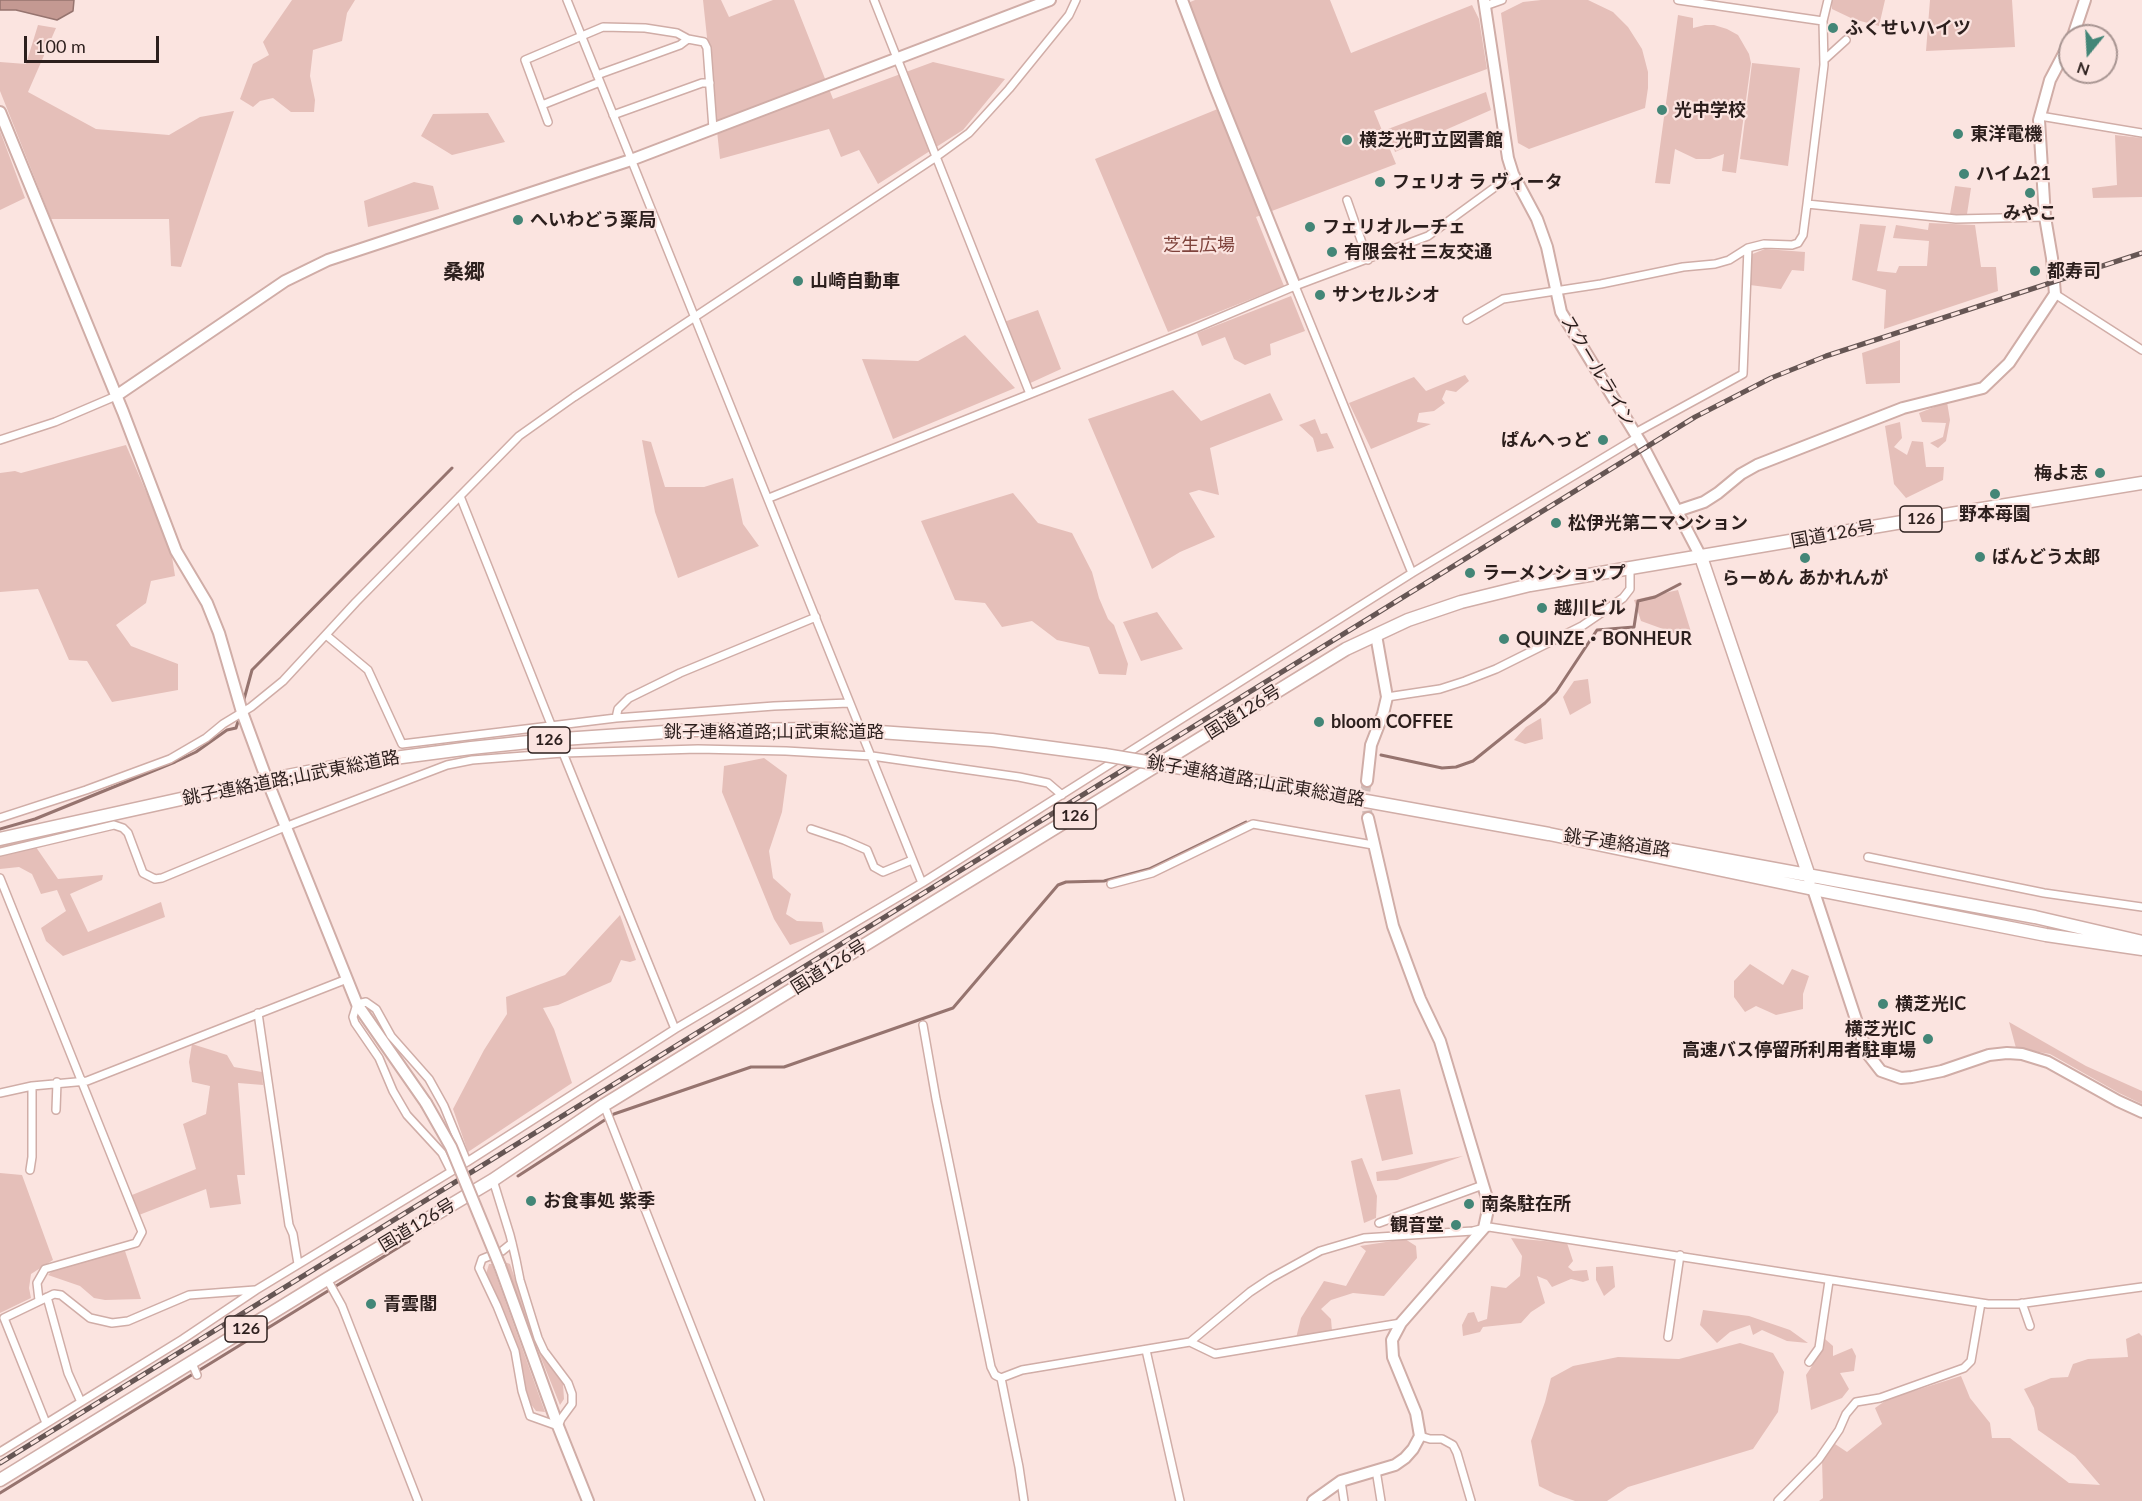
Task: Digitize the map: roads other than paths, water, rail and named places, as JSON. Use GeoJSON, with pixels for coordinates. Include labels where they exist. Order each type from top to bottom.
{"type":"FeatureCollection","features":[{"type":"Feature","properties":{"kind":"highway","name":"国道126号"},"geometry":{"type":"LineString","coordinates":[[0,1480],[194,1369],[331,1285],[493,1180],[608,1114],[1346,649],[1408,620],[1497,592],[1630,567],[2142,483]]}},
{"type":"Feature","properties":{"kind":"highway"},"geometry":{"type":"LineString","coordinates":[[1701,557],[1813,889]]}},
{"type":"Feature","properties":{"kind":"highway","name":"銚子連絡道路;山武東総道路"},"geometry":{"type":"LineString","coordinates":[[0,840],[348,764],[559,739],[695,730],[837,729],[930,734],[1106,754],[1549,834]]}},
{"type":"Feature","properties":{"kind":"highway","name":"銚子連絡道路"},"geometry":{"type":"LineString","coordinates":[[1549,834],[1650,846],[1808,874]]}},
{"type":"Feature","properties":{"kind":"highway","name":"銚子連絡道路"},"geometry":{"type":"LineString","coordinates":[[1549,834],[1813,889]]}},
{"type":"Feature","properties":{"kind":"highway","name":"126"},"geometry":{"type":"LineString","coordinates":[[1808,874],[2035,917],[2142,942]]}},
{"type":"Feature","properties":{"kind":"highway","name":"126"},"geometry":{"type":"LineString","coordinates":[[1813,889],[2046,935],[2142,949]]}},
{"type":"Feature","properties":{"kind":"street"},"geometry":{"type":"LineString","coordinates":[[567,0],[858,723]]}},
{"type":"Feature","properties":{"kind":"street"},"geometry":{"type":"LineString","coordinates":[[874,0],[1030,394]]}},
{"type":"Feature","properties":{"kind":"street"},"geometry":{"type":"LineString","coordinates":[[0,440],[55,422],[116,396],[308,268],[363,247],[631,160],[1050,0]]}},
{"type":"Feature","properties":{"kind":"street"},"geometry":{"type":"LineString","coordinates":[[0,818],[170,759],[206,738],[283,681],[519,436],[574,397],[936,157],[977,126],[1069,15],[1076,0]]}},
{"type":"Feature","properties":{"kind":"street"},"geometry":{"type":"LineString","coordinates":[[1182,0],[1412,573]]}},
{"type":"Feature","properties":{"kind":"street"},"geometry":{"type":"LineString","coordinates":[[1485,3],[1502,0]]}},
{"type":"Feature","properties":{"kind":"street"},"geometry":{"type":"LineString","coordinates":[[1678,0],[1698,1],[1823,21]]}},
{"type":"Feature","properties":{"kind":"street"},"geometry":{"type":"LineString","coordinates":[[1467,320],[1503,299],[1601,284],[1683,267],[1715,264],[1729,260],[1748,248],[1764,244],[1792,245],[1798,243],[1803,235],[1807,204],[1824,60],[1823,21],[1828,0]]}},
{"type":"Feature","properties":{"kind":"street"},"geometry":{"type":"LineString","coordinates":[[2077,24],[2085,0]]}},
{"type":"Feature","properties":{"kind":"street","name":"スクールライン"},"geometry":{"type":"LineString","coordinates":[[1485,3],[1503,134],[1513,174],[1537,219],[1547,247],[1565,321],[1636,435],[1701,557]]}},
{"type":"Feature","properties":{"kind":"street"},"geometry":{"type":"LineString","coordinates":[[548,122],[525,60],[603,27],[645,28],[677,33],[688,39],[704,42],[707,48],[713,129]]}},
{"type":"Feature","properties":{"kind":"street"},"geometry":{"type":"LineString","coordinates":[[542,105],[680,45],[688,39]]}},
{"type":"Feature","properties":{"kind":"street"},"geometry":{"type":"LineString","coordinates":[[1824,60],[1846,40]]}},
{"type":"Feature","properties":{"kind":"street"},"geometry":{"type":"LineString","coordinates":[[1677,511],[1704,502],[1757,465],[1903,408],[1983,388],[2008,363],[2055,294],[2045,217],[2040,116],[2050,80],[2058,65]]}},
{"type":"Feature","properties":{"kind":"street"},"geometry":{"type":"LineString","coordinates":[[613,115],[702,83],[710,83]]}},
{"type":"Feature","properties":{"kind":"street"},"geometry":{"type":"LineString","coordinates":[[0,112],[176,550],[207,603],[219,633],[242,712],[267,780],[357,1004],[426,1103],[451,1147],[500,1266],[588,1501]]}},
{"type":"Feature","properties":{"kind":"street"},"geometry":{"type":"LineString","coordinates":[[2040,116],[2142,133]]}},
{"type":"Feature","properties":{"kind":"street"},"geometry":{"type":"LineString","coordinates":[[769,498],[1295,286],[1428,236],[1513,174]]}},
{"type":"Feature","properties":{"kind":"street"},"geometry":{"type":"LineString","coordinates":[[1347,200],[1368,260]]}},
{"type":"Feature","properties":{"kind":"street"},"geometry":{"type":"LineString","coordinates":[[1807,204],[1956,219],[2045,217]]}},
{"type":"Feature","properties":{"kind":"street"},"geometry":{"type":"LineString","coordinates":[[0,1452],[183,1339],[256,1290],[467,1162],[675,1029],[922,883],[1412,573],[1636,435],[1743,374],[1748,248]]}},
{"type":"Feature","properties":{"kind":"street"},"geometry":{"type":"LineString","coordinates":[[2055,294],[2140,347]]}},
{"type":"Feature","properties":{"kind":"street"},"geometry":{"type":"LineString","coordinates":[[460,496],[552,727]]}},
{"type":"Feature","properties":{"kind":"street"},"geometry":{"type":"LineString","coordinates":[[1387,697],[1440,689],[1465,681],[1496,669],[1582,626],[1623,598],[1630,589],[1630,567]]}},
{"type":"Feature","properties":{"kind":"street"},"geometry":{"type":"LineString","coordinates":[[616,718],[618,709],[629,698],[680,673],[816,617]]}},
{"type":"Feature","properties":{"kind":"street"},"geometry":{"type":"LineString","coordinates":[[326,635],[368,670],[402,744],[616,718],[754,707],[849,703]]}},
{"type":"Feature","properties":{"kind":"street"},"geometry":{"type":"LineString","coordinates":[[1367,781],[1371,745],[1387,697],[1376,635]]}},
{"type":"Feature","properties":{"kind":"street"},"geometry":{"type":"LineString","coordinates":[[864,739],[922,883]]}},
{"type":"Feature","properties":{"kind":"street"},"geometry":{"type":"LineString","coordinates":[[0,852],[114,825],[123,828],[128,833],[143,873],[155,879],[447,765],[472,760],[563,753],[698,749],[872,756],[1019,777],[1048,783],[1062,795]]}},
{"type":"Feature","properties":{"kind":"street"},"geometry":{"type":"LineString","coordinates":[[563,753],[675,1029]]}},
{"type":"Feature","properties":{"kind":"street"},"geometry":{"type":"LineString","coordinates":[[1313,1501],[1341,1481],[1395,1465],[1413,1449],[1420,1436],[1416,1413],[1393,1357],[1392,1340],[1401,1323],[1484,1228],[1487,1198],[1440,1041],[1420,999],[1393,926],[1368,818]]}},
{"type":"Feature","properties":{"kind":"street"},"geometry":{"type":"LineString","coordinates":[[1111,884],[1152,873],[1253,824],[1373,845]]}},
{"type":"Feature","properties":{"kind":"street"},"geometry":{"type":"LineString","coordinates":[[811,829],[867,850],[874,867],[883,872],[912,860]]}},
{"type":"Feature","properties":{"kind":"street"},"geometry":{"type":"LineString","coordinates":[[1868,857],[2044,893],[2142,907]]}},
{"type":"Feature","properties":{"kind":"street"},"geometry":{"type":"LineString","coordinates":[[0,878],[142,1232],[141,1238],[136,1243],[45,1269],[37,1283],[39,1300]]}},
{"type":"Feature","properties":{"kind":"street"},"geometry":{"type":"LineString","coordinates":[[1813,889],[1867,1053],[1881,1071],[1901,1078],[1912,1077],[1942,1071],[1989,1055],[2022,1054],[2048,1062],[2142,1112]]}},
{"type":"Feature","properties":{"kind":"street"},"geometry":{"type":"LineString","coordinates":[[0,1093],[57,1082],[82,1082],[347,979]]}},
{"type":"Feature","properties":{"kind":"street"},"geometry":{"type":"LineString","coordinates":[[357,1004],[366,1002],[376,1009],[391,1036],[429,1079],[444,1106],[467,1162]]}},
{"type":"Feature","properties":{"kind":"street"},"geometry":{"type":"LineString","coordinates":[[357,1004],[353,1017],[355,1023],[379,1058],[393,1091],[407,1115],[442,1153],[451,1171]]}},
{"type":"Feature","properties":{"kind":"street"},"geometry":{"type":"LineString","coordinates":[[258,1013],[289,1225],[293,1234],[298,1264]]}},
{"type":"Feature","properties":{"kind":"street"},"geometry":{"type":"LineString","coordinates":[[924,1025],[936,1099],[991,1367],[995,1376],[1001,1378],[1022,1370],[1190,1342],[1250,1292],[1320,1251],[1364,1239],[1473,1231],[1484,1228],[1981,1303],[2022,1303],[2142,1287]]}},
{"type":"Feature","properties":{"kind":"street"},"geometry":{"type":"LineString","coordinates":[[56,1110],[57,1082]]}},
{"type":"Feature","properties":{"kind":"street"},"geometry":{"type":"LineString","coordinates":[[30,1170],[32,1086]]}},
{"type":"Feature","properties":{"kind":"street"},"geometry":{"type":"LineString","coordinates":[[608,1114],[760,1501]]}},
{"type":"Feature","properties":{"kind":"street"},"geometry":{"type":"LineString","coordinates":[[493,1180],[538,1338],[544,1352],[568,1383],[572,1394],[572,1404],[558,1426]]}},
{"type":"Feature","properties":{"kind":"street"},"geometry":{"type":"LineString","coordinates":[[1379,1223],[1483,1185]]}},
{"type":"Feature","properties":{"kind":"street"},"geometry":{"type":"LineString","coordinates":[[512,1243],[502,1251],[482,1259],[479,1268],[515,1351],[522,1391],[530,1416],[558,1426]]}},
{"type":"Feature","properties":{"kind":"street"},"geometry":{"type":"LineString","coordinates":[[1668,1337],[1680,1256]]}},
{"type":"Feature","properties":{"kind":"street"},"geometry":{"type":"LineString","coordinates":[[1809,1362],[1819,1348],[1829,1281]]}},
{"type":"Feature","properties":{"kind":"street"},"geometry":{"type":"LineString","coordinates":[[331,1285],[418,1501]]}},
{"type":"Feature","properties":{"kind":"street"},"geometry":{"type":"LineString","coordinates":[[46,1424],[4,1318],[54,1294],[61,1295],[90,1318],[112,1323],[128,1321],[189,1295],[256,1290]]}},
{"type":"Feature","properties":{"kind":"street"},"geometry":{"type":"LineString","coordinates":[[47,1297],[68,1373],[81,1402]]}},
{"type":"Feature","properties":{"kind":"street"},"geometry":{"type":"LineString","coordinates":[[1778,1501],[1819,1459],[1839,1430],[1846,1414],[1856,1402],[1880,1398],[1964,1368],[1971,1361],[1981,1303]]}},
{"type":"Feature","properties":{"kind":"street"},"geometry":{"type":"LineString","coordinates":[[2022,1303],[2030,1326]]}},
{"type":"Feature","properties":{"kind":"street"},"geometry":{"type":"LineString","coordinates":[[1190,1342],[1215,1354],[1401,1323]]}},
{"type":"Feature","properties":{"kind":"street"},"geometry":{"type":"LineString","coordinates":[[1146,1350],[1180,1501]]}},
{"type":"Feature","properties":{"kind":"street"},"geometry":{"type":"LineString","coordinates":[[1001,1378],[1019,1467],[1023,1501]]}},
{"type":"Feature","properties":{"kind":"street"},"geometry":{"type":"LineString","coordinates":[[1420,1436],[1442,1439],[1452,1445],[1457,1453],[1471,1501]]}},
{"type":"Feature","properties":{"kind":"street"},"geometry":{"type":"LineString","coordinates":[[1376,1470],[1381,1501]]}},
{"type":"Feature","properties":{"kind":"street"},"geometry":{"type":"LineString","coordinates":[[1341,1481],[1344,1501]]}},
{"type":"Feature","properties":{"kind":"waterway"},"geometry":{"type":"LineString","coordinates":[[243,703],[252,670],[452,468]]}},
{"type":"Feature","properties":{"kind":"waterway"},"geometry":{"type":"LineString","coordinates":[[1381,755],[1442,768],[1456,767],[1473,761],[1556,692],[1597,630],[1634,627],[1638,601],[1655,597],[1680,584]]}},
{"type":"Feature","properties":{"kind":"waterway"},"geometry":{"type":"LineString","coordinates":[[0,829],[35,819],[175,762],[196,752],[227,730],[236,728],[240,715]]}},
{"type":"Feature","properties":{"kind":"waterway"},"geometry":{"type":"LineString","coordinates":[[518,1176],[614,1114],[751,1067],[784,1067],[953,1008],[1058,885],[1066,882],[1104,881],[1149,869],[1246,822]]}},
{"type":"Feature","properties":{"kind":"waterway"},"geometry":{"type":"LineString","coordinates":[[0,1493],[409,1241]]}},
{"type":"Feature","properties":{"kind":"tunnel"},"geometry":{"type":"LineString","coordinates":[[1367,781],[1365,793],[1368,818]]}},
{"type":"Feature","properties":{"kind":"railway"},"geometry":{"type":"LineString","coordinates":[[0,1463],[1695,417],[1771,378],[1826,356],[2142,253]]}},
{"type":"Feature","properties":{"kind":"place","name":"ふくせいハイツ"},"geometry":{"type":"Point","coordinates":[1833,28]}},
{"type":"Feature","properties":{"kind":"place","name":"光中学校"},"geometry":{"type":"Point","coordinates":[1662,110]}},
{"type":"Feature","properties":{"kind":"place","name":"東洋電機"},"geometry":{"type":"Point","coordinates":[1958,134]}},
{"type":"Feature","properties":{"kind":"place","name":"横芝光町立図書館"},"geometry":{"type":"Point","coordinates":[1347,140]}},
{"type":"Feature","properties":{"kind":"place","name":"ハイム21"},"geometry":{"type":"Point","coordinates":[1964,174]}},
{"type":"Feature","properties":{"kind":"place","name":"フェリオ ラ ヴィータ"},"geometry":{"type":"Point","coordinates":[1380,182]}},
{"type":"Feature","properties":{"kind":"place","name":"みやこ"},"geometry":{"type":"Point","coordinates":[2030,193]}},
{"type":"Feature","properties":{"kind":"place","name":"へいわどう薬局"},"geometry":{"type":"Point","coordinates":[518,220]}},
{"type":"Feature","properties":{"kind":"place","name":"フェリオルーチェ"},"geometry":{"type":"Point","coordinates":[1310,227]}},
{"type":"Feature","properties":{"kind":"place","name":"有限会社 三友交通"},"geometry":{"type":"Point","coordinates":[1332,252]}},
{"type":"Feature","properties":{"kind":"place","name":"都寿司"},"geometry":{"type":"Point","coordinates":[2035,271]}},
{"type":"Feature","properties":{"kind":"place","name":"山崎自動車"},"geometry":{"type":"Point","coordinates":[798,281]}},
{"type":"Feature","properties":{"kind":"place","name":"サンセルシオ"},"geometry":{"type":"Point","coordinates":[1320,295]}},
{"type":"Feature","properties":{"kind":"place","name":"ぱんへっど"},"geometry":{"type":"Point","coordinates":[1603,440]}},
{"type":"Feature","properties":{"kind":"place","name":"梅よ志"},"geometry":{"type":"Point","coordinates":[2100,473]}},
{"type":"Feature","properties":{"kind":"place","name":"野本苺園"},"geometry":{"type":"Point","coordinates":[1995,494]}},
{"type":"Feature","properties":{"kind":"place","name":"松伊光第二マンション"},"geometry":{"type":"Point","coordinates":[1556,523]}},
{"type":"Feature","properties":{"kind":"place","name":"ばんどう太郎"},"geometry":{"type":"Point","coordinates":[1980,557]}},
{"type":"Feature","properties":{"kind":"place","name":"らーめん あかれんが"},"geometry":{"type":"Point","coordinates":[1805,558]}},
{"type":"Feature","properties":{"kind":"place","name":"ラーメンショップ"},"geometry":{"type":"Point","coordinates":[1470,573]}},
{"type":"Feature","properties":{"kind":"place","name":"越川ビル"},"geometry":{"type":"Point","coordinates":[1542,608]}},
{"type":"Feature","properties":{"kind":"place","name":"QUINZE・BONHEUR"},"geometry":{"type":"Point","coordinates":[1504,639]}},
{"type":"Feature","properties":{"kind":"place","name":"bloom COFFEE"},"geometry":{"type":"Point","coordinates":[1319,722]}},
{"type":"Feature","properties":{"kind":"place","name":"横芝光IC"},"geometry":{"type":"Point","coordinates":[1883,1004]}},
{"type":"Feature","properties":{"kind":"place","name":"横芝光IC 高速バス停留所利用者駐車場"},"geometry":{"type":"Point","coordinates":[1928,1039]}},
{"type":"Feature","properties":{"kind":"place","name":"お食事処 紫季"},"geometry":{"type":"Point","coordinates":[531,1201]}},
{"type":"Feature","properties":{"kind":"place","name":"南条駐在所"},"geometry":{"type":"Point","coordinates":[1469,1204]}},
{"type":"Feature","properties":{"kind":"place","name":"観音堂"},"geometry":{"type":"Point","coordinates":[1456,1225]}},
{"type":"Feature","properties":{"kind":"place","name":"青雲閣"},"geometry":{"type":"Point","coordinates":[371,1304]}},
{"type":"Feature","properties":{"kind":"district","name":"桑郷"},"geometry":{"type":"Point","coordinates":[464,272]}},
{"type":"Feature","properties":{"kind":"park label","name":"芝生広場"},"geometry":{"type":"Point","coordinates":[1199,245]}}]}
